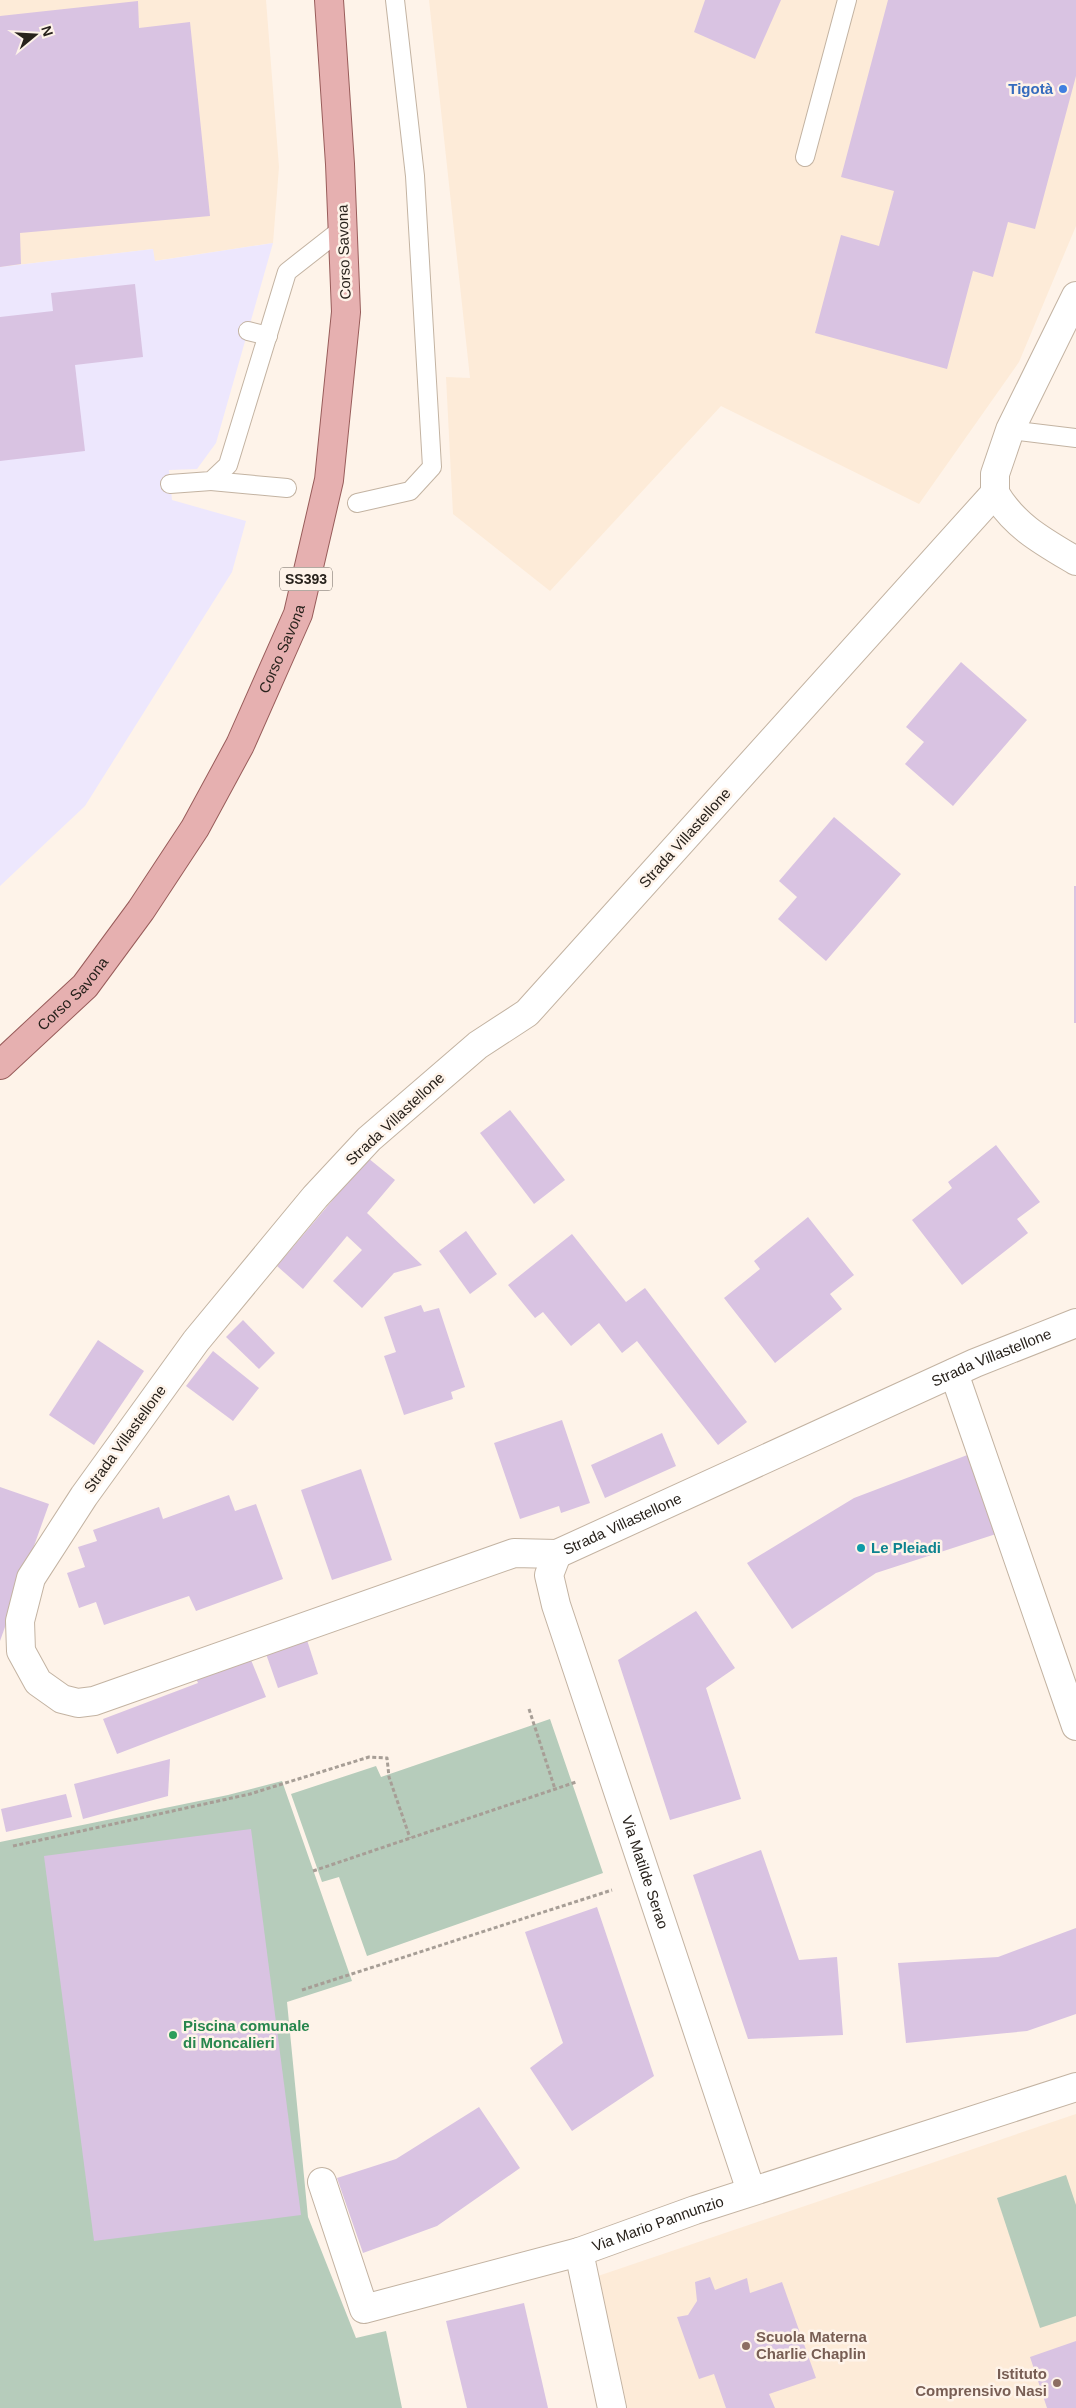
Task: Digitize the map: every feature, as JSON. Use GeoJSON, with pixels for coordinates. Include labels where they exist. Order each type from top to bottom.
{"type":"FeatureCollection","features":[{"type":"Feature","properties":{"kind":"main road","name":"Corso Savona"},"geometry":{"type":"LineString","coordinates":[[0,1065],[85,986],[141,910],[194,828],[240,745],[298,614],[329,480],[346,312],[343,228],[329,0]]}},
{"type":"Feature","properties":{"kind":"street"},"geometry":{"type":"LineString","coordinates":[[1076,296],[1010,430],[995,474],[994,493],[1003,508],[1017,523],[1036,538],[1076,561]]}},
{"type":"Feature","properties":{"kind":"street","name":"Strada Villastellone"},"geometry":{"type":"LineString","coordinates":[[994,493],[527,1013],[478,1045],[369,1139],[309,1205],[196,1341],[84,1496],[31,1578],[20,1621],[21,1651],[38,1682],[62,1699],[78,1703],[94,1701],[514,1553],[558,1554],[954,1372],[1076,1323]]}},
{"type":"Feature","properties":{"kind":"street"},"geometry":{"type":"LineString","coordinates":[[954,1372],[1076,1726]]}},
{"type":"Feature","properties":{"kind":"street","name":"Via Matilde Serao"},"geometry":{"type":"LineString","coordinates":[[558,1554],[549,1575],[556,1605],[751,2191]]}},
{"type":"Feature","properties":{"kind":"street","name":"Via Mario Pannunzio"},"geometry":{"type":"LineString","coordinates":[[322,2182],[364,2309],[579,2252],[751,2191],[1076,2087]]}},
{"type":"Feature","properties":{"kind":"street"},"geometry":{"type":"LineString","coordinates":[[579,2252],[612,2408]]}},
{"type":"Feature","properties":{"kind":"lane"},"geometry":{"type":"LineString","coordinates":[[357,503],[410,491],[432,467],[415,176],[395,0]]}},
{"type":"Feature","properties":{"kind":"lane"},"geometry":{"type":"LineString","coordinates":[[805,157],[847,0]]}},
{"type":"Feature","properties":{"kind":"lane"},"geometry":{"type":"LineString","coordinates":[[211,482],[228,465],[288,272],[343,228]]}},
{"type":"Feature","properties":{"kind":"lane"},"geometry":{"type":"LineString","coordinates":[[248,331],[268,336]]}},
{"type":"Feature","properties":{"kind":"lane"},"geometry":{"type":"LineString","coordinates":[[1010,430],[1076,438]]}},
{"type":"Feature","properties":{"kind":"lane"},"geometry":{"type":"LineString","coordinates":[[170,484],[211,482],[286,488]]}},
{"type":"Feature","properties":{"kind":"path"},"geometry":{"type":"LineString","coordinates":[[528,1709],[555,1789]]}},
{"type":"Feature","properties":{"kind":"path"},"geometry":{"type":"LineString","coordinates":[[13,1846],[250,1794],[369,1757],[387,1758],[389,1777],[410,1838]]}},
{"type":"Feature","properties":{"kind":"path"},"geometry":{"type":"LineString","coordinates":[[313,1871],[576,1782]]}},
{"type":"Feature","properties":{"kind":"path"},"geometry":{"type":"LineString","coordinates":[[302,1990],[612,1890]]}},
{"type":"Feature","properties":{"kind":"shaded area"},"geometry":{"type":"Polygon","coordinates":[[[0,0],[266,0],[279,167],[273,243],[154,261],[153,249],[0,267],[0,0]]]}},
{"type":"Feature","properties":{"kind":"shaded area"},"geometry":{"type":"Polygon","coordinates":[[[429,0],[1076,0],[1076,226],[1019,362],[919,504],[721,406],[550,591],[453,514],[446,377],[470,378],[429,0]]]}},
{"type":"Feature","properties":{"kind":"shaded area"},"geometry":{"type":"Polygon","coordinates":[[[273,243],[216,443],[197,469],[169,470],[172,500],[246,521],[232,572],[85,806],[0,886],[0,267],[153,249],[155,261],[273,243]]]}},
{"type":"Feature","properties":{"kind":"shaded area"},"geometry":{"type":"Polygon","coordinates":[[[1076,2114],[1076,2408],[627,2408],[598,2276],[1076,2114]]]}},
{"type":"Feature","properties":{"kind":"green space"},"geometry":{"type":"Polygon","coordinates":[[[550,1719],[603,1873],[367,1956],[339,1877],[322,1882],[291,1794],[376,1766],[381,1777],[550,1719]]]}},
{"type":"Feature","properties":{"kind":"green space"},"geometry":{"type":"Polygon","coordinates":[[[282,1781],[352,1981],[287,2002],[308,2217],[356,2338],[386,2331],[402,2408],[0,2408],[0,1842],[228,1795],[282,1781]]]}},
{"type":"Feature","properties":{"kind":"green space"},"geometry":{"type":"Polygon","coordinates":[[[1066,2175],[1076,2205],[1076,2316],[1040,2328],[997,2198],[1066,2175]]]}},
{"type":"Feature","properties":{"kind":"building"},"geometry":{"type":"Polygon","coordinates":[[[705,0],[781,0],[755,59],[694,32],[705,0]]]}},
{"type":"Feature","properties":{"kind":"building"},"geometry":{"type":"Polygon","coordinates":[[[888,0],[1076,0],[1076,76],[1035,229],[1008,222],[993,277],[973,271],[947,369],[815,333],[841,235],[879,246],[894,191],[841,177],[888,0]]]}},
{"type":"Feature","properties":{"kind":"building"},"geometry":{"type":"Polygon","coordinates":[[[138,1],[139,28],[190,22],[210,216],[20,233],[21,264],[0,267],[0,16],[138,1]]]}},
{"type":"Feature","properties":{"kind":"building"},"geometry":{"type":"Polygon","coordinates":[[[135,284],[143,357],[75,365],[85,451],[0,461],[0,317],[53,311],[51,293],[135,284]]]}},
{"type":"Feature","properties":{"kind":"building"},"geometry":{"type":"Polygon","coordinates":[[[961,662],[1027,720],[953,806],[905,764],[924,742],[906,727],[961,662]]]}},
{"type":"Feature","properties":{"kind":"building"},"geometry":{"type":"Polygon","coordinates":[[[834,817],[901,874],[826,961],[778,919],[797,897],[779,881],[834,817]]]}},
{"type":"Feature","properties":{"kind":"building"},"geometry":{"type":"Polygon","coordinates":[[[1074,886],[1076,886],[1076,1023],[1074,1023],[1074,886]]]}},
{"type":"Feature","properties":{"kind":"building"},"geometry":{"type":"Polygon","coordinates":[[[510,1110],[565,1180],[534,1204],[480,1133],[510,1110]]]}},
{"type":"Feature","properties":{"kind":"building"},"geometry":{"type":"Polygon","coordinates":[[[996,1145],[1040,1202],[1017,1219],[1028,1233],[962,1285],[912,1220],[952,1188],[948,1182],[996,1145]]]}},
{"type":"Feature","properties":{"kind":"building"},"geometry":{"type":"Polygon","coordinates":[[[368,1158],[395,1180],[367,1213],[422,1265],[394,1273],[362,1308],[333,1281],[362,1250],[347,1236],[303,1289],[277,1266],[368,1158]]]}},
{"type":"Feature","properties":{"kind":"building"},"geometry":{"type":"Polygon","coordinates":[[[808,1217],[854,1275],[830,1294],[842,1309],[775,1363],[724,1298],[760,1269],[754,1261],[808,1217]]]}},
{"type":"Feature","properties":{"kind":"building"},"geometry":{"type":"Polygon","coordinates":[[[466,1231],[497,1274],[470,1294],[439,1251],[466,1231]]]}},
{"type":"Feature","properties":{"kind":"building"},"geometry":{"type":"Polygon","coordinates":[[[572,1234],[626,1302],[645,1288],[747,1422],[718,1445],[637,1341],[622,1353],[599,1323],[571,1346],[543,1312],[535,1318],[508,1285],[572,1234]]]}},
{"type":"Feature","properties":{"kind":"building"},"geometry":{"type":"Polygon","coordinates":[[[421,1305],[424,1312],[439,1308],[465,1387],[451,1392],[453,1399],[404,1415],[384,1356],[396,1352],[384,1317],[421,1305]]]}},
{"type":"Feature","properties":{"kind":"building"},"geometry":{"type":"Polygon","coordinates":[[[243,1320],[275,1353],[259,1369],[226,1337],[243,1320]]]}},
{"type":"Feature","properties":{"kind":"building"},"geometry":{"type":"Polygon","coordinates":[[[98,1340],[144,1371],[94,1445],[49,1415],[98,1340]]]}},
{"type":"Feature","properties":{"kind":"building"},"geometry":{"type":"Polygon","coordinates":[[[213,1351],[259,1388],[233,1421],[186,1386],[213,1351]]]}},
{"type":"Feature","properties":{"kind":"building"},"geometry":{"type":"Polygon","coordinates":[[[562,1420],[590,1503],[561,1513],[559,1506],[520,1519],[494,1443],[562,1420]]]}},
{"type":"Feature","properties":{"kind":"building"},"geometry":{"type":"Polygon","coordinates":[[[662,1433],[676,1466],[605,1498],[591,1465],[662,1433]]]}},
{"type":"Feature","properties":{"kind":"building","name":"Le Pleiadi"},"geometry":{"type":"Polygon","coordinates":[[[970,1454],[996,1534],[876,1573],[792,1629],[747,1563],[854,1498],[970,1454]]]}},
{"type":"Feature","properties":{"kind":"building"},"geometry":{"type":"Polygon","coordinates":[[[361,1469],[392,1560],[332,1580],[301,1490],[361,1469]]]}},
{"type":"Feature","properties":{"kind":"building"},"geometry":{"type":"Polygon","coordinates":[[[0,1487],[49,1504],[0,1641],[0,1487]]]}},
{"type":"Feature","properties":{"kind":"building"},"geometry":{"type":"Polygon","coordinates":[[[229,1495],[235,1511],[256,1504],[283,1579],[196,1611],[189,1596],[104,1625],[96,1602],[79,1608],[67,1573],[85,1567],[78,1547],[97,1541],[93,1530],[159,1507],[163,1519],[229,1495]]]}},
{"type":"Feature","properties":{"kind":"building"},"geometry":{"type":"Polygon","coordinates":[[[696,1611],[735,1668],[706,1688],[741,1799],[670,1820],[618,1660],[696,1611]]]}},
{"type":"Feature","properties":{"kind":"building"},"geometry":{"type":"Polygon","coordinates":[[[306,1637],[318,1674],[278,1688],[265,1651],[306,1637]]]}},
{"type":"Feature","properties":{"kind":"building"},"geometry":{"type":"Polygon","coordinates":[[[249,1655],[266,1697],[117,1754],[103,1719],[198,1683],[195,1676],[249,1655]]]}},
{"type":"Feature","properties":{"kind":"building"},"geometry":{"type":"Polygon","coordinates":[[[170,1759],[168,1796],[83,1819],[74,1784],[170,1759]]]}},
{"type":"Feature","properties":{"kind":"building"},"geometry":{"type":"Polygon","coordinates":[[[66,1794],[72,1817],[6,1832],[1,1809],[66,1794]]]}},
{"type":"Feature","properties":{"kind":"building","name":"Piscina comunale di Moncalieri"},"geometry":{"type":"Polygon","coordinates":[[[251,1829],[301,2215],[94,2241],[44,1856],[251,1829]]]}},
{"type":"Feature","properties":{"kind":"building"},"geometry":{"type":"Polygon","coordinates":[[[761,1850],[799,1960],[837,1957],[843,2035],[748,2039],[693,1875],[761,1850]]]}},
{"type":"Feature","properties":{"kind":"building"},"geometry":{"type":"Polygon","coordinates":[[[597,1907],[654,2076],[572,2131],[530,2068],[563,2043],[525,1932],[597,1907]]]}},
{"type":"Feature","properties":{"kind":"building"},"geometry":{"type":"Polygon","coordinates":[[[1076,1928],[1076,2014],[1027,2031],[906,2043],[898,1963],[998,1957],[1076,1928]]]}},
{"type":"Feature","properties":{"kind":"building"},"geometry":{"type":"Polygon","coordinates":[[[479,2107],[520,2168],[437,2226],[363,2253],[337,2178],[396,2159],[479,2107]]]}},
{"type":"Feature","properties":{"kind":"building","name":"Scuola Materna Charlie Chaplin"},"geometry":{"type":"Polygon","coordinates":[[[710,2277],[715,2290],[747,2278],[750,2293],[782,2282],[816,2378],[769,2394],[775,2408],[726,2408],[714,2374],[699,2379],[677,2317],[688,2315],[697,2301],[695,2282],[710,2277]]]}},
{"type":"Feature","properties":{"kind":"building"},"geometry":{"type":"Polygon","coordinates":[[[524,2303],[548,2408],[467,2408],[446,2321],[524,2303]]]}},
{"type":"Feature","properties":{"kind":"building","name":"Istituto Comprensivo Nasi"},"geometry":{"type":"Polygon","coordinates":[[[1076,2341],[1076,2408],[1047,2408],[1030,2357],[1076,2341]]]}},
{"type":"Feature","properties":{"kind":"place","name":"Tigotà"},"geometry":{"type":"Point","coordinates":[1063,89]}},
{"type":"Feature","properties":{"kind":"place","name":"Le Pleiadi"},"geometry":{"type":"Point","coordinates":[861,1548]}},
{"type":"Feature","properties":{"kind":"place","name":"Piscina comunale di Moncalieri"},"geometry":{"type":"Point","coordinates":[173,2035]}},
{"type":"Feature","properties":{"kind":"place","name":"Scuola Materna Charlie Chaplin"},"geometry":{"type":"Point","coordinates":[746,2346]}},
{"type":"Feature","properties":{"kind":"place","name":"Istituto Comprensivo Nasi"},"geometry":{"type":"Point","coordinates":[1057,2383]}}]}
